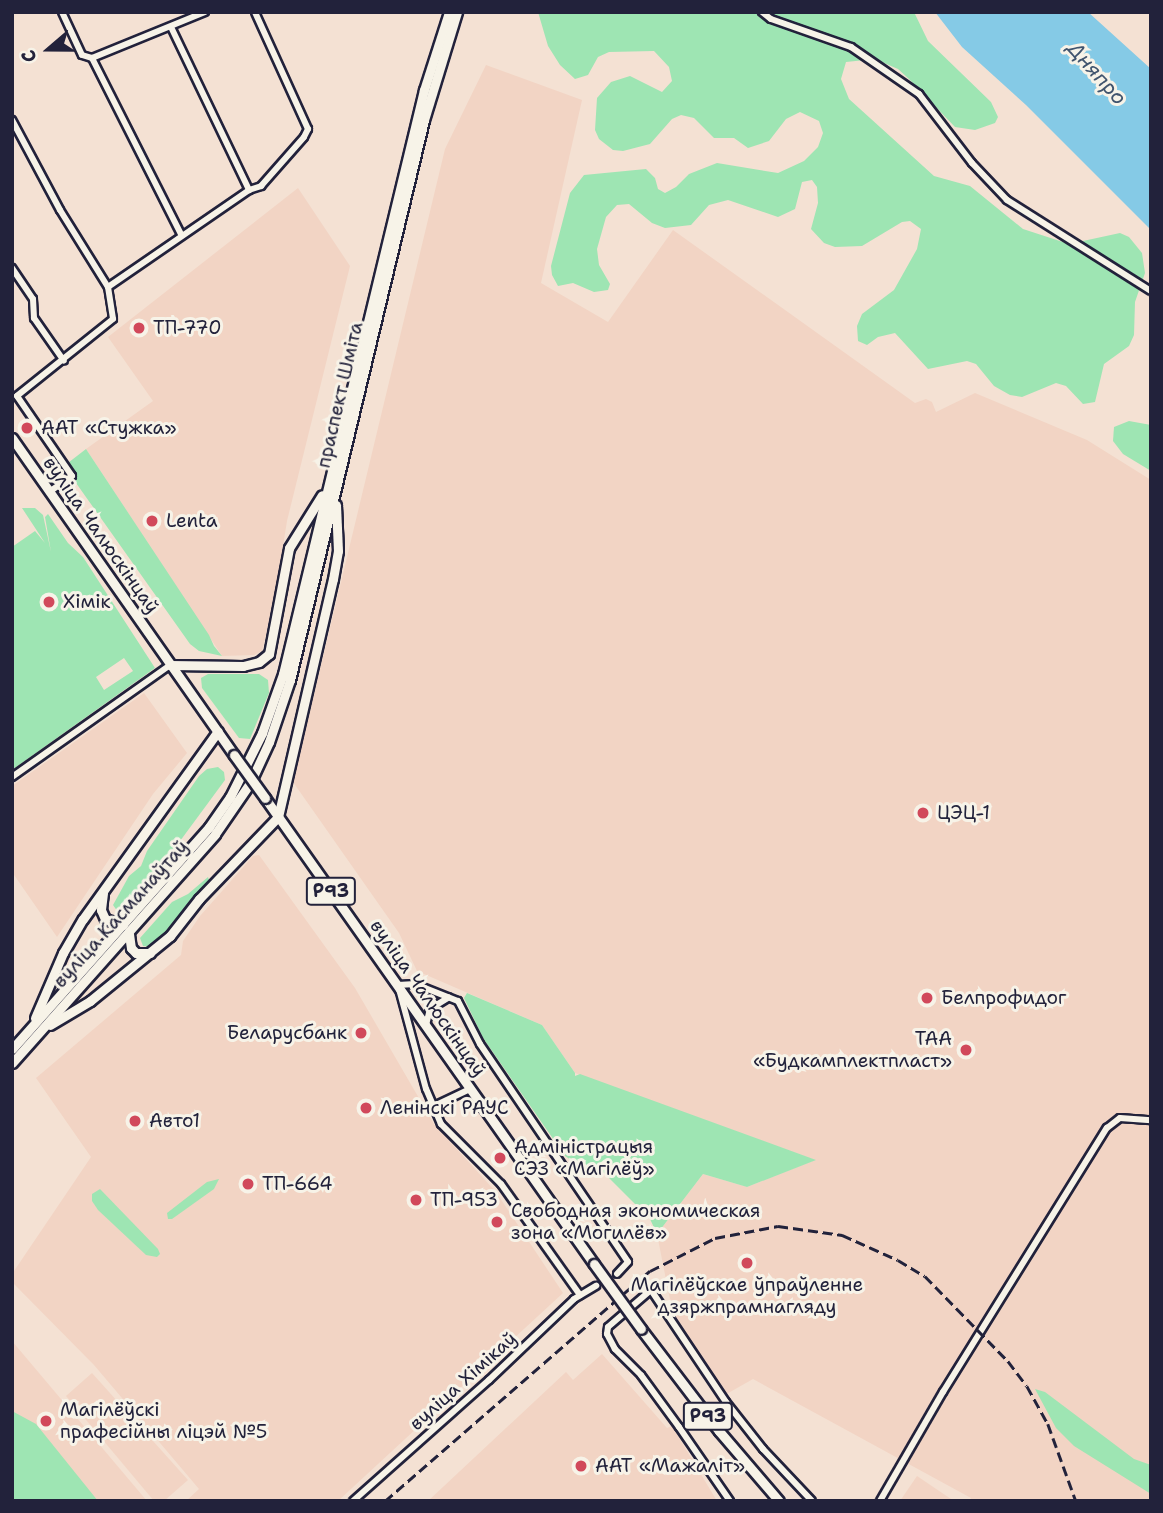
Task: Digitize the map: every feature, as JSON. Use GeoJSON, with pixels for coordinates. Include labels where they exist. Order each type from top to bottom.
{"type":"FeatureCollection","features":[{"type":"Feature","properties":{"kind":"main road","name":"праспект Шміта"},"geometry":{"type":"LineString","coordinates":[[250,783],[269,742],[290,680],[424,90],[449,12]]}},
{"type":"Feature","properties":{"kind":"main road","name":"праспект Шміта"},"geometry":{"type":"LineString","coordinates":[[243,774],[262,733],[283,674],[424,120],[457,12]]}},
{"type":"Feature","properties":{"kind":"main road","name":"вуліца Чалюскінцаў"},"geometry":{"type":"LineString","coordinates":[[12,438],[594,1264],[641,1329],[779,1501]]}},
{"type":"Feature","properties":{"kind":"main road"},"geometry":{"type":"LineString","coordinates":[[170,665],[243,666],[259,662],[269,654],[289,548],[331,490]]}},
{"type":"Feature","properties":{"kind":"main road"},"geometry":{"type":"LineString","coordinates":[[37,1027],[90,1002],[170,936],[199,899],[278,817],[338,551],[331,490]]}},
{"type":"Feature","properties":{"kind":"main road"},"geometry":{"type":"LineString","coordinates":[[37,1027],[63,953],[103,891],[218,732]]}},
{"type":"Feature","properties":{"kind":"main road","name":"вуліца Касманаўтаў"},"geometry":{"type":"LineString","coordinates":[[127,928],[209,827],[243,774]]}},
{"type":"Feature","properties":{"kind":"main road","name":"вуліца Касманаўтаў"},"geometry":{"type":"LineString","coordinates":[[12,1049],[37,1027],[215,834],[250,783]]}},
{"type":"Feature","properties":{"kind":"main road"},"geometry":{"type":"LineString","coordinates":[[103,891],[101,910],[106,919],[127,928],[128,942],[136,953],[150,953]]}},
{"type":"Feature","properties":{"kind":"main road","name":"вуліца Касманаўтаў"},"geometry":{"type":"LineString","coordinates":[[12,1063],[37,1027]]}},
{"type":"Feature","properties":{"kind":"street"},"geometry":{"type":"LineString","coordinates":[[62,12],[82,55],[92,58],[205,12]]}},
{"type":"Feature","properties":{"kind":"street"},"geometry":{"type":"LineString","coordinates":[[108,287],[249,190],[261,186],[301,142],[307,128],[255,12]]}},
{"type":"Feature","properties":{"kind":"street"},"geometry":{"type":"LineString","coordinates":[[762,12],[771,19],[851,47],[919,94],[972,163],[1007,200],[1151,291]]}},
{"type":"Feature","properties":{"kind":"street"},"geometry":{"type":"LineString","coordinates":[[171,27],[249,190]]}},
{"type":"Feature","properties":{"kind":"street"},"geometry":{"type":"LineString","coordinates":[[92,58],[182,236]]}},
{"type":"Feature","properties":{"kind":"street"},"geometry":{"type":"LineString","coordinates":[[12,120],[60,210],[108,287],[113,319],[17,396],[72,476],[50,492]]}},
{"type":"Feature","properties":{"kind":"street"},"geometry":{"type":"LineString","coordinates":[[12,268],[33,299],[34,318],[64,360]]}},
{"type":"Feature","properties":{"kind":"street"},"geometry":{"type":"LineString","coordinates":[[12,777],[170,665]]}},
{"type":"Feature","properties":{"kind":"street"},"geometry":{"type":"LineString","coordinates":[[580,1295],[501,1184],[441,1124],[432,1107],[398,985],[415,984],[458,1001],[487,1055],[628,1262],[617,1275]]}},
{"type":"Feature","properties":{"kind":"street"},"geometry":{"type":"LineString","coordinates":[[426,1026],[430,1009],[449,997]]}},
{"type":"Feature","properties":{"kind":"street"},"geometry":{"type":"LineString","coordinates":[[432,1107],[470,1089]]}},
{"type":"Feature","properties":{"kind":"street"},"geometry":{"type":"LineString","coordinates":[[880,1501],[943,1392],[1107,1128],[1120,1118],[1151,1121]]}},
{"type":"Feature","properties":{"kind":"street","name":"вуліца Хімікаў"},"geometry":{"type":"LineString","coordinates":[[353,1501],[580,1295],[596,1286]]}},
{"type":"Feature","properties":{"kind":"street"},"geometry":{"type":"LineString","coordinates":[[730,1501],[679,1427],[641,1376],[615,1349],[607,1334],[608,1327],[651,1290],[726,1402],[763,1449],[812,1501]]}},
{"type":"Feature","properties":{"kind":"shaded area"},"geometry":{"type":"Polygon","coordinates":[[[486,65],[582,100],[541,283],[608,322],[673,230],[915,403],[926,399],[932,402],[936,412],[975,393],[1087,440],[1151,480],[1151,1501],[970,1501],[971,1498],[753,1379],[723,1396],[673,1315],[657,1234],[703,1174],[747,1187],[815,1160],[575,1073],[542,1025],[417,971],[399,933],[293,782],[445,149],[486,65]]]}},
{"type":"Feature","properties":{"kind":"shaded area","name":"ААТ «Стужка»"},"geometry":{"type":"Polygon","coordinates":[[[298,188],[350,266],[287,521],[274,602],[262,651],[254,655],[222,656],[86,449],[153,401],[108,337],[298,188]]]}},
{"type":"Feature","properties":{"kind":"shaded area"},"geometry":{"type":"Polygon","coordinates":[[[144,693],[187,753],[153,794],[57,937],[12,872],[12,786],[144,693]]]}},
{"type":"Feature","properties":{"kind":"shaded area"},"geometry":{"type":"Polygon","coordinates":[[[259,855],[355,988],[434,1124],[496,1192],[563,1293],[338,1501],[186,1501],[199,1489],[94,1365],[12,1282],[12,1274],[91,1157],[36,1078],[181,955],[183,941],[200,916],[253,856],[259,855]]]}},
{"type":"Feature","properties":{"kind":"shaded area","name":"Магілёўскі прафесійны ліцэй №5"},"geometry":{"type":"Polygon","coordinates":[[[12,1341],[147,1501],[12,1501],[12,1341]]]}},
{"type":"Feature","properties":{"kind":"shaded area","name":"ААТ «Мажаліт»"},"geometry":{"type":"Polygon","coordinates":[[[602,1354],[667,1428],[672,1426],[717,1501],[428,1501],[566,1372],[573,1380],[602,1354]]]}},
{"type":"Feature","properties":{"kind":"shaded area"},"geometry":{"type":"Polygon","coordinates":[[[92,1373],[188,1480],[164,1501],[154,1501],[66,1396],[92,1373]]]}},
{"type":"Feature","properties":{"kind":"shaded area"},"geometry":{"type":"Polygon","coordinates":[[[917,1476],[954,1501],[900,1501],[917,1476]]]}},
{"type":"Feature","properties":{"kind":"green space"},"geometry":{"type":"Polygon","coordinates":[[[538,12],[914,12],[928,41],[991,102],[998,117],[995,123],[975,130],[955,127],[898,69],[875,59],[846,62],[841,79],[849,99],[934,176],[970,186],[1023,229],[1069,244],[1120,233],[1129,237],[1142,253],[1145,273],[1135,302],[1134,335],[1129,346],[1104,364],[1095,402],[1083,404],[1066,386],[1056,383],[1022,397],[1010,395],[994,386],[976,364],[967,361],[928,369],[895,333],[878,337],[867,345],[858,341],[857,326],[862,314],[894,290],[917,249],[921,229],[910,221],[902,222],[862,246],[835,247],[824,243],[811,229],[818,203],[817,187],[812,180],[802,182],[795,209],[778,217],[728,200],[709,205],[691,225],[665,228],[652,223],[629,204],[617,205],[606,217],[597,249],[599,265],[610,284],[608,290],[594,292],[573,283],[558,286],[551,266],[570,193],[584,175],[646,169],[655,178],[658,189],[665,193],[676,187],[689,174],[717,163],[778,173],[804,161],[818,147],[823,133],[819,121],[800,112],[786,119],[769,141],[748,148],[734,138],[714,138],[694,118],[681,115],[672,119],[650,144],[623,151],[613,150],[599,139],[595,130],[597,98],[611,82],[630,76],[662,92],[672,81],[669,67],[654,51],[609,52],[598,57],[588,75],[575,79],[560,65],[548,46],[538,12]]]}},
{"type":"Feature","properties":{"kind":"green space"},"geometry":{"type":"Polygon","coordinates":[[[1129,421],[1151,425],[1151,471],[1123,454],[1113,441],[1114,427],[1129,421]]]}},
{"type":"Feature","properties":{"kind":"green space"},"geometry":{"type":"Polygon","coordinates":[[[86,449],[222,656],[199,651],[190,644],[64,466],[86,449]]]}},
{"type":"Feature","properties":{"kind":"green space","name":"Хімік"},"geometry":{"type":"Polygon","coordinates":[[[22,508],[35,508],[43,515],[51,552],[45,517],[48,514],[68,543],[83,557],[155,668],[12,770],[12,547],[35,531],[45,543],[22,508]],[[124,658],[96,677],[104,690],[133,671],[124,658]]]}},
{"type":"Feature","properties":{"kind":"green space"},"geometry":{"type":"Polygon","coordinates":[[[208,674],[259,674],[268,680],[269,693],[250,739],[239,738],[202,688],[201,678],[208,674]]]}},
{"type":"Feature","properties":{"kind":"green space"},"geometry":{"type":"Polygon","coordinates":[[[218,767],[224,772],[225,780],[127,913],[120,915],[113,905],[129,876],[141,866],[147,851],[199,776],[207,769],[218,767]]]}},
{"type":"Feature","properties":{"kind":"green space"},"geometry":{"type":"Polygon","coordinates":[[[208,877],[209,880],[160,938],[151,947],[143,946],[140,938],[172,902],[188,894],[208,877]]]}},
{"type":"Feature","properties":{"kind":"green space"},"geometry":{"type":"Polygon","coordinates":[[[467,993],[542,1025],[575,1076],[580,1074],[816,1160],[747,1187],[703,1174],[657,1234],[650,1219],[598,1167],[583,1168],[565,1156],[483,1038],[464,998],[467,993]]]}},
{"type":"Feature","properties":{"kind":"green space"},"geometry":{"type":"Polygon","coordinates":[[[219,1179],[214,1189],[172,1219],[168,1219],[167,1213],[207,1182],[219,1179]]]}},
{"type":"Feature","properties":{"kind":"green space"},"geometry":{"type":"Polygon","coordinates":[[[100,1189],[158,1249],[160,1254],[157,1257],[146,1255],[98,1210],[92,1201],[92,1194],[100,1189]]]}},
{"type":"Feature","properties":{"kind":"green space"},"geometry":{"type":"Polygon","coordinates":[[[1035,1389],[1045,1392],[1134,1459],[1151,1465],[1151,1494],[1074,1446],[1056,1428],[1035,1389]]]}},
{"type":"Feature","properties":{"kind":"green space"},"geometry":{"type":"Polygon","coordinates":[[[12,1411],[36,1424],[98,1501],[12,1501],[12,1411]]]}},
{"type":"Feature","properties":{"kind":"water","name":"Дняпро"},"geometry":{"type":"Polygon","coordinates":[[[935,12],[1088,12],[1151,69],[1151,230],[1026,105],[962,47],[935,12]]]}},
{"type":"Feature","properties":{"kind":"tunnel"},"geometry":{"type":"LineString","coordinates":[[596,1286],[617,1274]]}},
{"type":"Feature","properties":{"kind":"railway"},"geometry":{"type":"LineString","coordinates":[[385,1501],[650,1271],[715,1238],[778,1226],[842,1235],[898,1260],[925,1276],[1008,1361],[1027,1386],[1048,1424],[1076,1501]]}},
{"type":"Feature","properties":{"kind":"place","name":"ТП-770"},"geometry":{"type":"Point","coordinates":[139,328]}},
{"type":"Feature","properties":{"kind":"place","name":"ААТ «Стужка»"},"geometry":{"type":"Point","coordinates":[27,428]}},
{"type":"Feature","properties":{"kind":"place","name":"Lenta"},"geometry":{"type":"Point","coordinates":[152,521]}},
{"type":"Feature","properties":{"kind":"place","name":"Хімік"},"geometry":{"type":"Point","coordinates":[49,602]}},
{"type":"Feature","properties":{"kind":"place","name":"ЦЭЦ-1"},"geometry":{"type":"Point","coordinates":[923,813]}},
{"type":"Feature","properties":{"kind":"place","name":"Белпрофидог"},"geometry":{"type":"Point","coordinates":[927,998]}},
{"type":"Feature","properties":{"kind":"place","name":"Беларусбанк"},"geometry":{"type":"Point","coordinates":[361,1033]}},
{"type":"Feature","properties":{"kind":"place","name":"ТАА «Будкамплектпласт»"},"geometry":{"type":"Point","coordinates":[966,1050]}},
{"type":"Feature","properties":{"kind":"place","name":"Ленінскі РАУС"},"geometry":{"type":"Point","coordinates":[366,1108]}},
{"type":"Feature","properties":{"kind":"place","name":"Авто1"},"geometry":{"type":"Point","coordinates":[135,1121]}},
{"type":"Feature","properties":{"kind":"place","name":"Адміністрацыя СЭЗ «Магілёў»"},"geometry":{"type":"Point","coordinates":[500,1158]}},
{"type":"Feature","properties":{"kind":"place","name":"ТП-664"},"geometry":{"type":"Point","coordinates":[248,1184]}},
{"type":"Feature","properties":{"kind":"place","name":"ТП-953"},"geometry":{"type":"Point","coordinates":[416,1200]}},
{"type":"Feature","properties":{"kind":"place","name":"Свободная экономическая зона «Могилёв»"},"geometry":{"type":"Point","coordinates":[497,1222]}},
{"type":"Feature","properties":{"kind":"place","name":"Магілёўскае ўпраўленне дзяржпрамнагляду"},"geometry":{"type":"Point","coordinates":[747,1263]}},
{"type":"Feature","properties":{"kind":"place","name":"Магілёўскі прафесійны ліцэй №5"},"geometry":{"type":"Point","coordinates":[46,1421]}},
{"type":"Feature","properties":{"kind":"place","name":"ААТ «Мажаліт»"},"geometry":{"type":"Point","coordinates":[581,1466]}}]}
